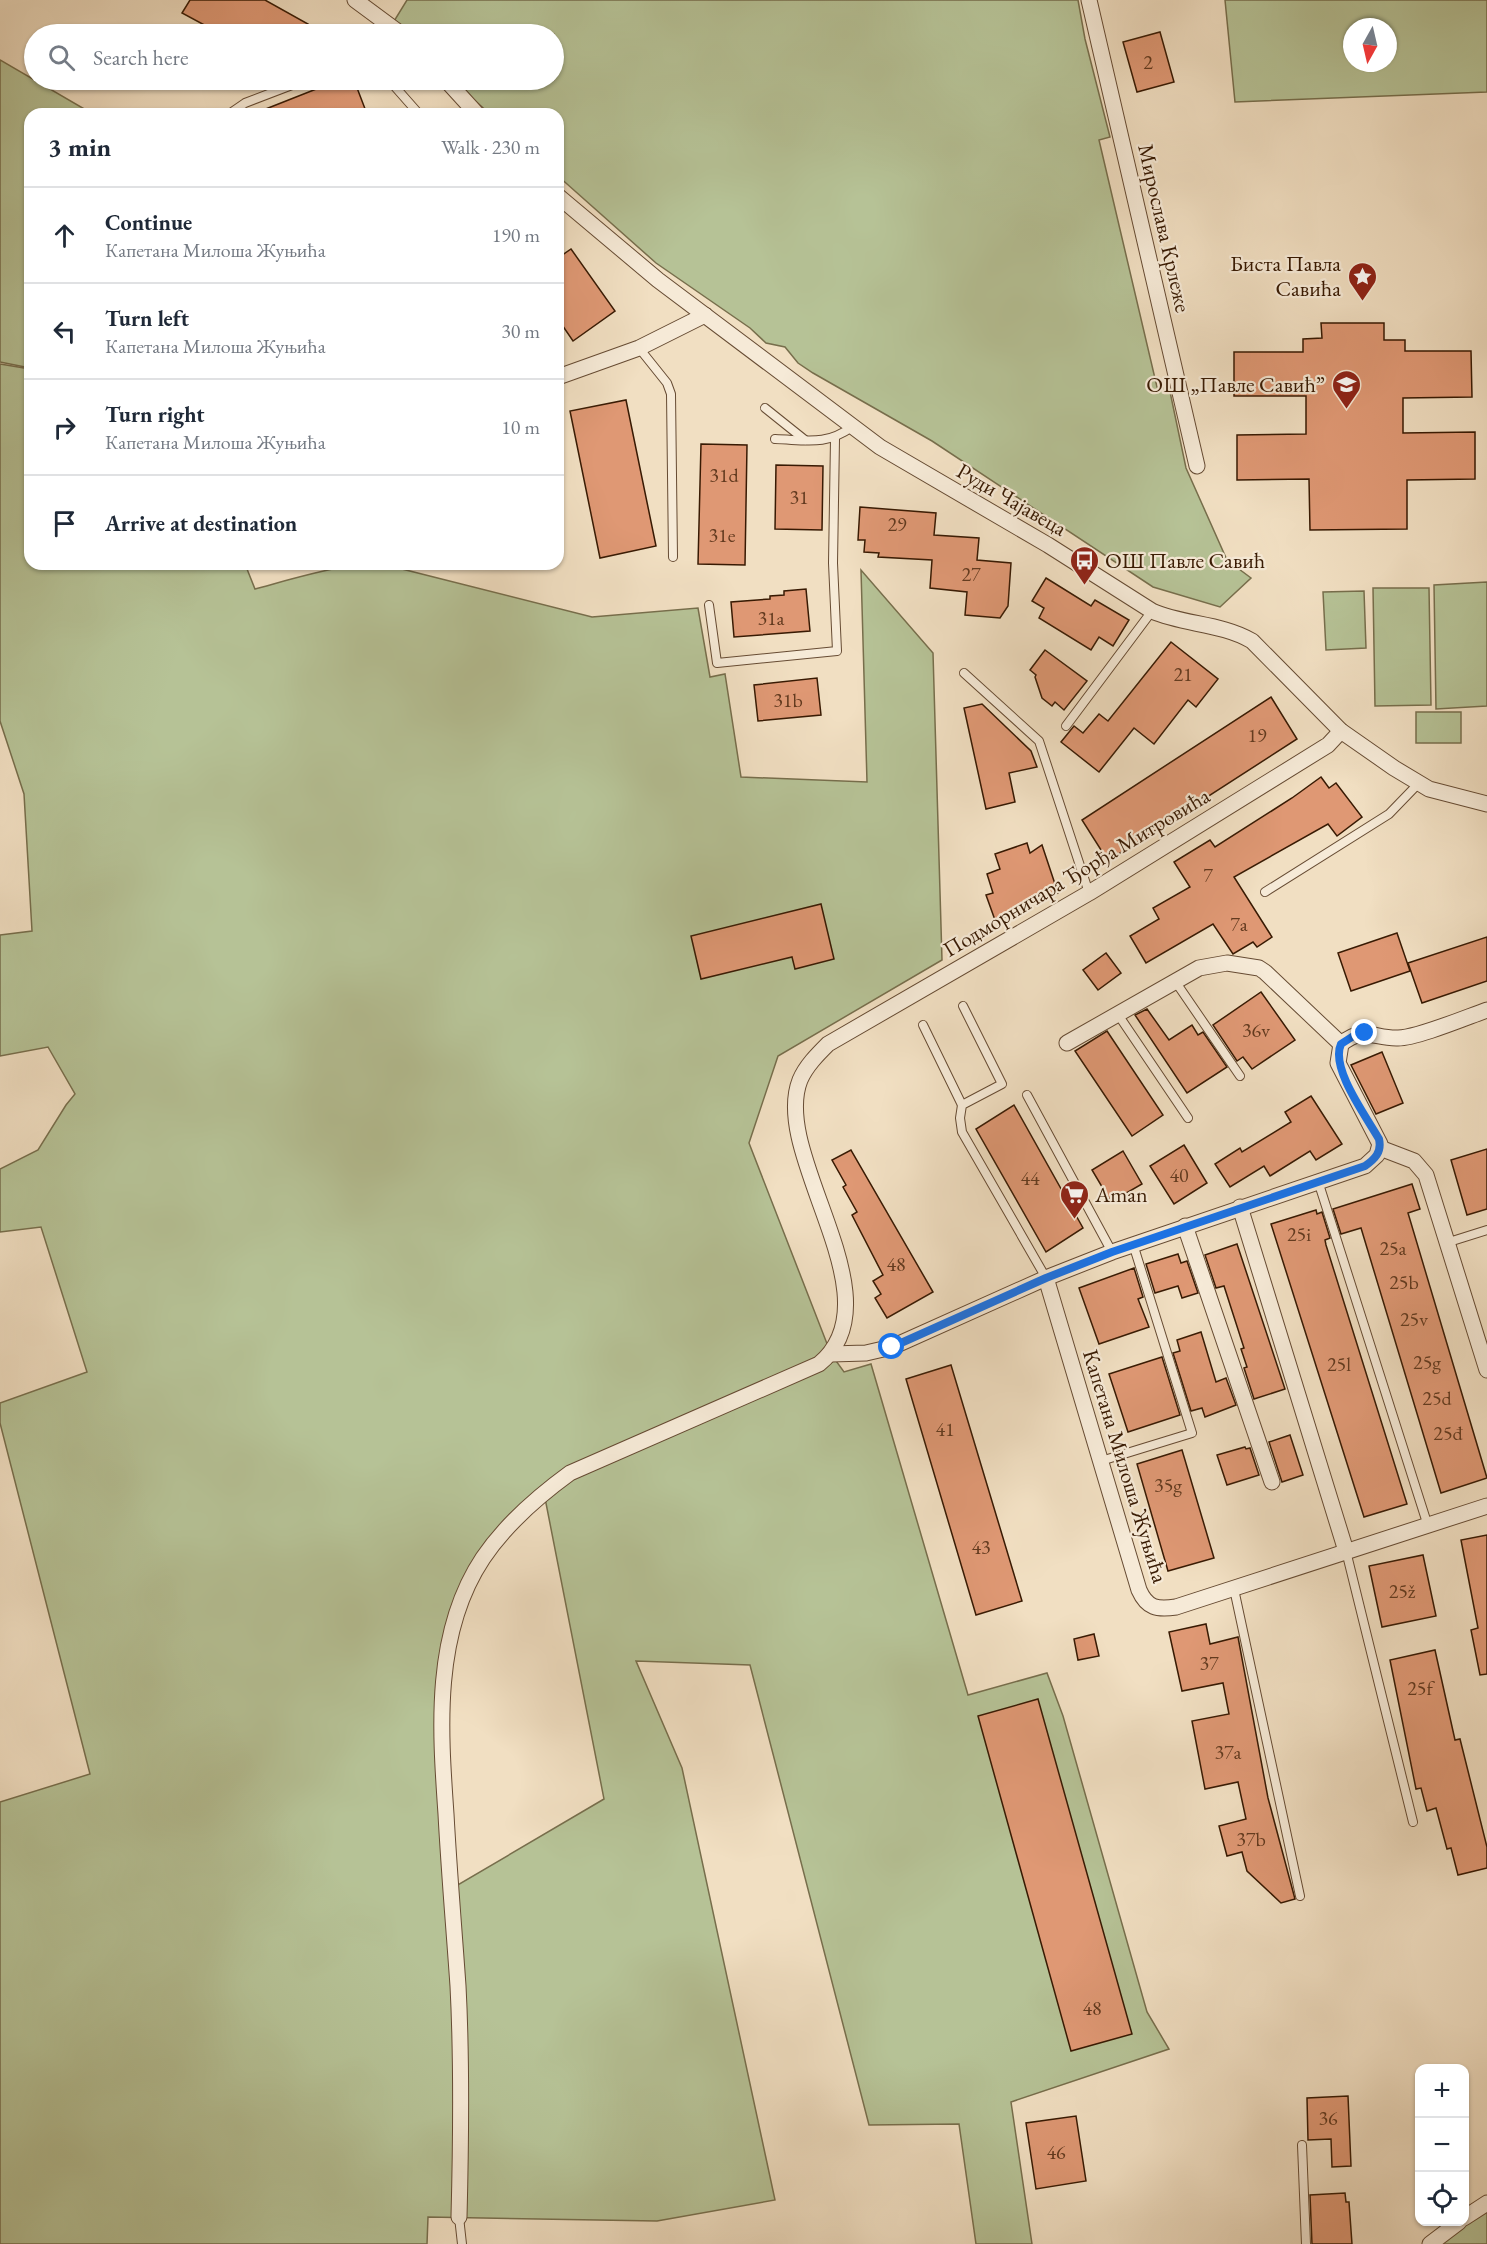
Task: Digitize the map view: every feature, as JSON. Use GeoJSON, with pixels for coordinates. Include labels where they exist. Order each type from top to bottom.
{"type":"FeatureCollection","features":[{"type":"Feature","properties":{"kind":"street"},"geometry":{"type":"LineString","coordinates":[[355,0],[386,24]]}},
{"type":"Feature","properties":{"kind":"street","name":"Мирослава Крлеже"},"geometry":{"type":"LineString","coordinates":[[1089,0],[1197,466]]}},
{"type":"Feature","properties":{"kind":"street"},"geometry":{"type":"LineString","coordinates":[[455,90],[472,108]]}},
{"type":"Feature","properties":{"kind":"street","name":"Руди Чајавеца"},"geometry":{"type":"LineString","coordinates":[[564,201],[658,280],[852,427],[906,463],[1048,545],[1152,611],[1170,619],[1237,632],[1252,641],[1341,731],[1418,784],[1451,796],[1487,804]]}},
{"type":"Feature","properties":{"kind":"street"},"geometry":{"type":"LineString","coordinates":[[564,372],[639,348],[705,315]]}},
{"type":"Feature","properties":{"kind":"street","name":"Подморничара Ђорђа Митровића"},"geometry":{"type":"LineString","coordinates":[[831,1354],[839,1338],[844,1307],[842,1269],[801,1142],[795,1113],[799,1082],[815,1057],[828,1044],[1089,893],[1328,745],[1341,731]]}},
{"type":"Feature","properties":{"kind":"street"},"geometry":{"type":"LineString","coordinates":[[1067,1043],[1198,968],[1216,964],[1240,964],[1259,968],[1293,997],[1341,1044]]}},
{"type":"Feature","properties":{"kind":"street"},"geometry":{"type":"LineString","coordinates":[[459,2217],[458,1987],[440,1730],[444,1675],[450,1642],[469,1585],[482,1558],[509,1525],[544,1492],[570,1473],[819,1364],[831,1354],[866,1353],[892,1347],[1046,1278],[1112,1252],[1365,1166],[1373,1160],[1380,1148],[1379,1139],[1338,1063],[1341,1044],[1355,1035],[1365,1033],[1405,1037],[1487,1010]]}},
{"type":"Feature","properties":{"kind":"street"},"geometry":{"type":"LineString","coordinates":[[1380,1148],[1405,1156],[1421,1168],[1449,1242],[1484,1350],[1487,1370]]}},
{"type":"Feature","properties":{"kind":"street"},"geometry":{"type":"LineString","coordinates":[[1240,1207],[1346,1551]]}},
{"type":"Feature","properties":{"kind":"street"},"geometry":{"type":"LineString","coordinates":[[1185,1226],[1272,1482]]}},
{"type":"Feature","properties":{"kind":"street","name":"Капетана Милоша Жуњића"},"geometry":{"type":"LineString","coordinates":[[1046,1278],[1144,1602],[1154,1608],[1163,1609],[1234,1589],[1487,1506]]}},
{"type":"Feature","properties":{"kind":"street"},"geometry":{"type":"LineString","coordinates":[[1469,2215],[1487,2203]]}},
{"type":"Feature","properties":{"kind":"street"},"geometry":{"type":"LineString","coordinates":[[1430,2244],[1454,2226]]}},
{"type":"Feature","properties":{"kind":"lane"},"geometry":{"type":"LineString","coordinates":[[238,108],[279,90]]}},
{"type":"Feature","properties":{"kind":"lane"},"geometry":{"type":"LineString","coordinates":[[398,90],[414,108]]}},
{"type":"Feature","properties":{"kind":"lane"},"geometry":{"type":"LineString","coordinates":[[639,348],[667,383],[671,394],[673,557]]}},
{"type":"Feature","properties":{"kind":"lane"},"geometry":{"type":"LineString","coordinates":[[765,408],[805,440]]}},
{"type":"Feature","properties":{"kind":"lane"},"geometry":{"type":"LineString","coordinates":[[775,439],[836,439],[852,427]]}},
{"type":"Feature","properties":{"kind":"lane"},"geometry":{"type":"LineString","coordinates":[[709,605],[717,663],[837,651],[833,563],[836,439]]}},
{"type":"Feature","properties":{"kind":"lane"},"geometry":{"type":"LineString","coordinates":[[1066,726],[1152,611]]}},
{"type":"Feature","properties":{"kind":"lane"},"geometry":{"type":"LineString","coordinates":[[964,673],[1039,741],[1089,893]]}},
{"type":"Feature","properties":{"kind":"lane"},"geometry":{"type":"LineString","coordinates":[[1265,892],[1389,814],[1418,784]]}},
{"type":"Feature","properties":{"kind":"lane"},"geometry":{"type":"LineString","coordinates":[[1174,980],[1240,1076]]}},
{"type":"Feature","properties":{"kind":"lane"},"geometry":{"type":"LineString","coordinates":[[962,1105],[1002,1084],[963,1006]]}},
{"type":"Feature","properties":{"kind":"lane"},"geometry":{"type":"LineString","coordinates":[[1118,1013],[1188,1118]]}},
{"type":"Feature","properties":{"kind":"lane"},"geometry":{"type":"LineString","coordinates":[[923,1025],[962,1105],[960,1118],[962,1132],[1046,1278]]}},
{"type":"Feature","properties":{"kind":"lane"},"geometry":{"type":"LineString","coordinates":[[1027,1095],[1112,1252]]}},
{"type":"Feature","properties":{"kind":"lane"},"geometry":{"type":"LineString","coordinates":[[1318,1181],[1428,1526]]}},
{"type":"Feature","properties":{"kind":"lane"},"geometry":{"type":"LineString","coordinates":[[1449,1242],[1487,1230]]}},
{"type":"Feature","properties":{"kind":"lane"},"geometry":{"type":"LineString","coordinates":[[1101,1461],[1192,1433],[1133,1244]]}},
{"type":"Feature","properties":{"kind":"lane"},"geometry":{"type":"LineString","coordinates":[[1346,1551],[1413,1822]]}},
{"type":"Feature","properties":{"kind":"lane"},"geometry":{"type":"LineString","coordinates":[[1234,1589],[1300,1896]]}},
{"type":"Feature","properties":{"kind":"lane"},"geometry":{"type":"LineString","coordinates":[[1302,2145],[1306,2244]]}},
{"type":"Feature","properties":{"kind":"lane"},"geometry":{"type":"LineString","coordinates":[[459,2217],[462,2244]]}},
{"type":"Feature","properties":{"kind":"green space"},"geometry":{"type":"Polygon","coordinates":[[[407,0],[1078,0],[1085,39],[1110,137],[1099,140],[1157,387],[1169,387],[1186,468],[1227,560],[1251,578],[1220,607],[1153,587],[932,441],[813,373],[798,363],[785,347],[766,343],[750,328],[656,263],[564,181],[564,108],[483,108],[463,90],[564,90],[564,24],[392,24],[407,0]]]}},
{"type":"Feature","properties":{"kind":"green space"},"geometry":{"type":"Polygon","coordinates":[[[1225,0],[1487,0],[1487,92],[1235,102],[1225,0]]]}},
{"type":"Feature","properties":{"kind":"green space"},"geometry":{"type":"Polygon","coordinates":[[[0,60],[24,74],[24,90],[52,90],[83,108],[24,108],[24,367],[0,362],[0,60]]]}},
{"type":"Feature","properties":{"kind":"green space"},"geometry":{"type":"Polygon","coordinates":[[[0,364],[24,368],[24,570],[247,570],[255,589],[329,570],[406,570],[592,617],[698,608],[710,677],[725,674],[741,777],[867,782],[861,570],[933,653],[942,960],[778,1056],[749,1143],[831,1354],[844,1372],[871,1364],[968,1695],[1047,1673],[1063,1716],[1147,2012],[1169,2049],[1011,2102],[1032,2244],[976,2244],[959,2124],[869,2125],[750,1665],[636,1661],[682,1768],[775,2200],[657,2221],[428,2217],[427,2244],[0,2244],[0,1802],[90,1774],[0,1423],[0,1403],[87,1372],[41,1227],[0,1232],[0,1169],[38,1150],[75,1094],[48,1047],[0,1056],[0,935],[32,931],[24,794],[0,721],[0,364]],[[544,1493],[482,1559],[444,1675],[451,1889],[604,1799],[544,1493]]]}},
{"type":"Feature","properties":{"kind":"green space"},"geometry":{"type":"Polygon","coordinates":[[[1487,582],[1487,706],[1436,709],[1434,585],[1487,582]]]}},
{"type":"Feature","properties":{"kind":"green space"},"geometry":{"type":"Polygon","coordinates":[[[1373,588],[1429,588],[1431,705],[1375,706],[1373,588]]]}},
{"type":"Feature","properties":{"kind":"green space"},"geometry":{"type":"Polygon","coordinates":[[[1364,591],[1366,648],[1326,650],[1323,592],[1364,591]]]}},
{"type":"Feature","properties":{"kind":"green space"},"geometry":{"type":"Polygon","coordinates":[[[1416,712],[1461,712],[1461,743],[1416,743],[1416,712]]]}},
{"type":"Feature","properties":{"kind":"green space"},"geometry":{"type":"Polygon","coordinates":[[[1487,2203],[1487,2244],[1432,2244],[1456,2226],[1469,2226],[1469,2216],[1487,2203]]]}},
{"type":"Feature","properties":{"kind":"building"},"geometry":{"type":"Polygon","coordinates":[[[190,0],[265,0],[308,24],[202,24],[182,13],[190,0]]]}},
{"type":"Feature","properties":{"kind":"building"},"geometry":{"type":"Polygon","coordinates":[[[1160,32],[1174,82],[1137,92],[1123,42],[1160,32]]]}},
{"type":"Feature","properties":{"kind":"building"},"geometry":{"type":"Polygon","coordinates":[[[314,90],[358,90],[365,108],[268,108],[314,90]]]}},
{"type":"Feature","properties":{"kind":"building"},"geometry":{"type":"Polygon","coordinates":[[[571,249],[615,311],[573,341],[564,328],[564,254],[571,249]]]}},
{"type":"Feature","properties":{"kind":"building"},"geometry":{"type":"Polygon","coordinates":[[[1321,323],[1384,323],[1384,340],[1405,340],[1405,351],[1471,351],[1472,397],[1403,398],[1403,433],[1475,432],[1475,479],[1407,480],[1407,529],[1310,530],[1309,479],[1237,480],[1237,435],[1306,434],[1306,396],[1234,396],[1234,352],[1303,352],[1303,339],[1322,338],[1321,323]]]}},
{"type":"Feature","properties":{"kind":"building"},"geometry":{"type":"Polygon","coordinates":[[[626,400],[656,546],[600,558],[570,411],[626,400]]]}},
{"type":"Feature","properties":{"kind":"building"},"geometry":{"type":"Polygon","coordinates":[[[701,444],[747,445],[745,565],[698,564],[701,444]]]}},
{"type":"Feature","properties":{"kind":"building"},"geometry":{"type":"Polygon","coordinates":[[[776,465],[823,466],[822,530],[775,529],[776,465]]]}},
{"type":"Feature","properties":{"kind":"building"},"geometry":{"type":"Polygon","coordinates":[[[860,507],[936,513],[934,535],[979,538],[977,560],[1011,563],[1008,606],[1000,618],[965,615],[967,592],[930,588],[932,560],[878,557],[879,553],[864,552],[865,540],[858,540],[860,507]]]}},
{"type":"Feature","properties":{"kind":"building"},"geometry":{"type":"Polygon","coordinates":[[[1046,578],[1091,606],[1095,600],[1129,620],[1113,646],[1099,637],[1091,650],[1039,618],[1044,608],[1032,601],[1046,578]]]}},
{"type":"Feature","properties":{"kind":"building"},"geometry":{"type":"Polygon","coordinates":[[[806,589],[810,631],[734,637],[731,602],[770,599],[770,596],[784,595],[784,591],[806,589]]]}},
{"type":"Feature","properties":{"kind":"building"},"geometry":{"type":"Polygon","coordinates":[[[1171,642],[1218,679],[1196,707],[1188,700],[1154,744],[1134,728],[1099,772],[1061,742],[1074,726],[1083,733],[1099,714],[1108,721],[1171,642]]]}},
{"type":"Feature","properties":{"kind":"building"},"geometry":{"type":"Polygon","coordinates":[[[1045,650],[1087,681],[1064,710],[1055,702],[1052,706],[1042,698],[1036,675],[1030,670],[1045,650]]]}},
{"type":"Feature","properties":{"kind":"building"},"geometry":{"type":"Polygon","coordinates":[[[817,678],[821,715],[758,721],[754,685],[817,678]]]}},
{"type":"Feature","properties":{"kind":"building"},"geometry":{"type":"Polygon","coordinates":[[[1271,697],[1297,739],[1108,861],[1082,820],[1271,697]]]}},
{"type":"Feature","properties":{"kind":"building"},"geometry":{"type":"Polygon","coordinates":[[[982,704],[1031,751],[1037,767],[1009,773],[1015,802],[986,809],[964,708],[982,704]]]}},
{"type":"Feature","properties":{"kind":"building"},"geometry":{"type":"Polygon","coordinates":[[[1321,777],[1329,788],[1336,783],[1362,817],[1337,836],[1328,824],[1234,877],[1272,937],[1257,947],[1253,942],[1233,954],[1213,924],[1146,963],[1130,936],[1159,919],[1153,908],[1190,887],[1174,862],[1210,840],[1215,847],[1321,777]]]}},
{"type":"Feature","properties":{"kind":"building"},"geometry":{"type":"Polygon","coordinates":[[[1027,843],[1030,853],[1042,845],[1058,893],[1029,903],[1030,908],[995,920],[986,895],[993,893],[987,874],[1000,869],[995,854],[1027,843]]]}},
{"type":"Feature","properties":{"kind":"building"},"geometry":{"type":"Polygon","coordinates":[[[821,904],[834,959],[795,969],[792,957],[701,979],[691,936],[821,904]]]}},
{"type":"Feature","properties":{"kind":"building"},"geometry":{"type":"Polygon","coordinates":[[[1397,933],[1410,971],[1351,991],[1338,953],[1397,933]]]}},
{"type":"Feature","properties":{"kind":"building"},"geometry":{"type":"Polygon","coordinates":[[[1487,937],[1487,981],[1422,1003],[1408,963],[1487,937]]]}},
{"type":"Feature","properties":{"kind":"building"},"geometry":{"type":"Polygon","coordinates":[[[1106,953],[1121,973],[1098,990],[1083,970],[1106,953]]]}},
{"type":"Feature","properties":{"kind":"building"},"geometry":{"type":"Polygon","coordinates":[[[1261,992],[1295,1040],[1252,1069],[1243,1057],[1237,1061],[1213,1025],[1261,992]]]}},
{"type":"Feature","properties":{"kind":"building"},"geometry":{"type":"Polygon","coordinates":[[[1147,1009],[1169,1040],[1192,1025],[1198,1035],[1203,1032],[1227,1067],[1187,1093],[1135,1015],[1147,1009]]]}},
{"type":"Feature","properties":{"kind":"building"},"geometry":{"type":"Polygon","coordinates":[[[1107,1031],[1163,1115],[1132,1136],[1075,1051],[1107,1031]]]}},
{"type":"Feature","properties":{"kind":"building"},"geometry":{"type":"Polygon","coordinates":[[[1382,1052],[1403,1103],[1376,1114],[1351,1065],[1382,1052]]]}},
{"type":"Feature","properties":{"kind":"building"},"geometry":{"type":"Polygon","coordinates":[[[1311,1096],[1342,1144],[1316,1160],[1310,1151],[1270,1176],[1264,1166],[1230,1187],[1215,1164],[1240,1148],[1242,1152],[1291,1122],[1285,1112],[1311,1096]]]}},
{"type":"Feature","properties":{"kind":"building"},"geometry":{"type":"Polygon","coordinates":[[[1014,1105],[1083,1228],[1046,1252],[976,1129],[1014,1105]]]}},
{"type":"Feature","properties":{"kind":"building"},"geometry":{"type":"Polygon","coordinates":[[[1184,1145],[1207,1183],[1174,1204],[1150,1166],[1184,1145]]]}},
{"type":"Feature","properties":{"kind":"building"},"geometry":{"type":"Polygon","coordinates":[[[1487,1149],[1487,1209],[1467,1215],[1451,1160],[1487,1149]]]}},
{"type":"Feature","properties":{"kind":"building"},"geometry":{"type":"Polygon","coordinates":[[[851,1150],[933,1292],[887,1318],[875,1298],[881,1294],[873,1281],[883,1275],[852,1215],[857,1212],[832,1160],[851,1150]]]}},
{"type":"Feature","properties":{"kind":"building"},"geometry":{"type":"Polygon","coordinates":[[[1123,1151],[1142,1184],[1111,1202],[1092,1170],[1123,1151]]]}},
{"type":"Feature","properties":{"kind":"building"},"geometry":{"type":"Polygon","coordinates":[[[1412,1184],[1420,1209],[1408,1213],[1487,1478],[1441,1493],[1361,1228],[1341,1234],[1333,1209],[1412,1184]]]}},
{"type":"Feature","properties":{"kind":"building"},"geometry":{"type":"Polygon","coordinates":[[[1316,1210],[1317,1214],[1322,1212],[1330,1238],[1325,1240],[1326,1245],[1407,1504],[1364,1517],[1271,1224],[1316,1210]]]}},
{"type":"Feature","properties":{"kind":"building"},"geometry":{"type":"Polygon","coordinates":[[[1237,1244],[1285,1389],[1254,1399],[1244,1368],[1247,1367],[1241,1349],[1244,1348],[1224,1286],[1216,1288],[1205,1255],[1237,1244]]]}},
{"type":"Feature","properties":{"kind":"building"},"geometry":{"type":"Polygon","coordinates":[[[1178,1254],[1181,1263],[1187,1261],[1198,1293],[1182,1298],[1178,1286],[1155,1293],[1146,1264],[1178,1254]]]}},
{"type":"Feature","properties":{"kind":"building"},"geometry":{"type":"Polygon","coordinates":[[[1134,1268],[1143,1297],[1138,1299],[1149,1327],[1099,1344],[1079,1288],[1134,1268]]]}},
{"type":"Feature","properties":{"kind":"building"},"geometry":{"type":"Polygon","coordinates":[[[1201,1332],[1216,1382],[1226,1378],[1236,1405],[1205,1417],[1202,1408],[1191,1411],[1173,1353],[1180,1351],[1177,1340],[1201,1332]]]}},
{"type":"Feature","properties":{"kind":"building"},"geometry":{"type":"Polygon","coordinates":[[[1162,1357],[1180,1415],[1128,1432],[1109,1374],[1162,1357]]]}},
{"type":"Feature","properties":{"kind":"building"},"geometry":{"type":"Polygon","coordinates":[[[951,1365],[1022,1601],[976,1615],[906,1379],[951,1365]]]}},
{"type":"Feature","properties":{"kind":"building"},"geometry":{"type":"Polygon","coordinates":[[[1290,1435],[1303,1475],[1282,1482],[1269,1442],[1290,1435]]]}},
{"type":"Feature","properties":{"kind":"building"},"geometry":{"type":"Polygon","coordinates":[[[1245,1447],[1250,1448],[1259,1475],[1227,1485],[1217,1455],[1245,1447]]]}},
{"type":"Feature","properties":{"kind":"building"},"geometry":{"type":"Polygon","coordinates":[[[1182,1450],[1214,1558],[1168,1571],[1137,1464],[1182,1450]]]}},
{"type":"Feature","properties":{"kind":"building"},"geometry":{"type":"Polygon","coordinates":[[[1487,1535],[1487,1674],[1480,1675],[1471,1630],[1478,1628],[1461,1540],[1487,1535]]]}},
{"type":"Feature","properties":{"kind":"building"},"geometry":{"type":"Polygon","coordinates":[[[1423,1555],[1436,1616],[1382,1627],[1369,1566],[1423,1555]]]}},
{"type":"Feature","properties":{"kind":"building"},"geometry":{"type":"Polygon","coordinates":[[[1206,1624],[1210,1644],[1238,1637],[1268,1798],[1295,1899],[1281,1903],[1247,1871],[1242,1852],[1227,1856],[1219,1826],[1246,1819],[1238,1782],[1205,1789],[1192,1721],[1229,1714],[1223,1683],[1182,1691],[1169,1632],[1206,1624]]]}},
{"type":"Feature","properties":{"kind":"building"},"geometry":{"type":"Polygon","coordinates":[[[1094,1634],[1099,1656],[1078,1660],[1074,1639],[1094,1634]]]}},
{"type":"Feature","properties":{"kind":"building"},"geometry":{"type":"Polygon","coordinates":[[[1435,1650],[1455,1740],[1460,1739],[1487,1847],[1487,1868],[1458,1875],[1451,1848],[1447,1849],[1436,1808],[1427,1811],[1421,1788],[1416,1789],[1390,1660],[1435,1650]]]}},
{"type":"Feature","properties":{"kind":"building"},"geometry":{"type":"Polygon","coordinates":[[[1038,1699],[1132,2034],[1071,2051],[978,1716],[1038,1699]]]}},
{"type":"Feature","properties":{"kind":"building"},"geometry":{"type":"Polygon","coordinates":[[[1348,2096],[1351,2166],[1332,2167],[1331,2139],[1308,2140],[1307,2098],[1348,2096]]]}},
{"type":"Feature","properties":{"kind":"building"},"geometry":{"type":"Polygon","coordinates":[[[1076,2116],[1086,2181],[1036,2189],[1026,2123],[1076,2116]]]}},
{"type":"Feature","properties":{"kind":"building"},"geometry":{"type":"Polygon","coordinates":[[[1345,2193],[1346,2202],[1349,2202],[1352,2244],[1312,2244],[1310,2195],[1345,2193]]]}},
{"type":"Feature","properties":{"kind":"place","name":"Биста Павла Савића"},"geometry":{"type":"Point","coordinates":[1362,302]}},
{"type":"Feature","properties":{"kind":"place","name":"ОШ „Павле Савић”"},"geometry":{"type":"Point","coordinates":[1346,410]}},
{"type":"Feature","properties":{"kind":"place","name":"ОШ Павле Савић"},"geometry":{"type":"Point","coordinates":[1084,586]}},
{"type":"Feature","properties":{"kind":"place","name":"Aman"},"geometry":{"type":"Point","coordinates":[1074,1220]}},
{"type":"Feature","properties":{"kind":"route"},"geometry":{"type":"LineString","coordinates":[[892,1347],[1046,1278],[1112,1252],[1365,1166],[1377,1155],[1380,1148],[1379,1139],[1343,1074],[1337,1058],[1341,1044],[1348,1038],[1365,1033]]}}]}
